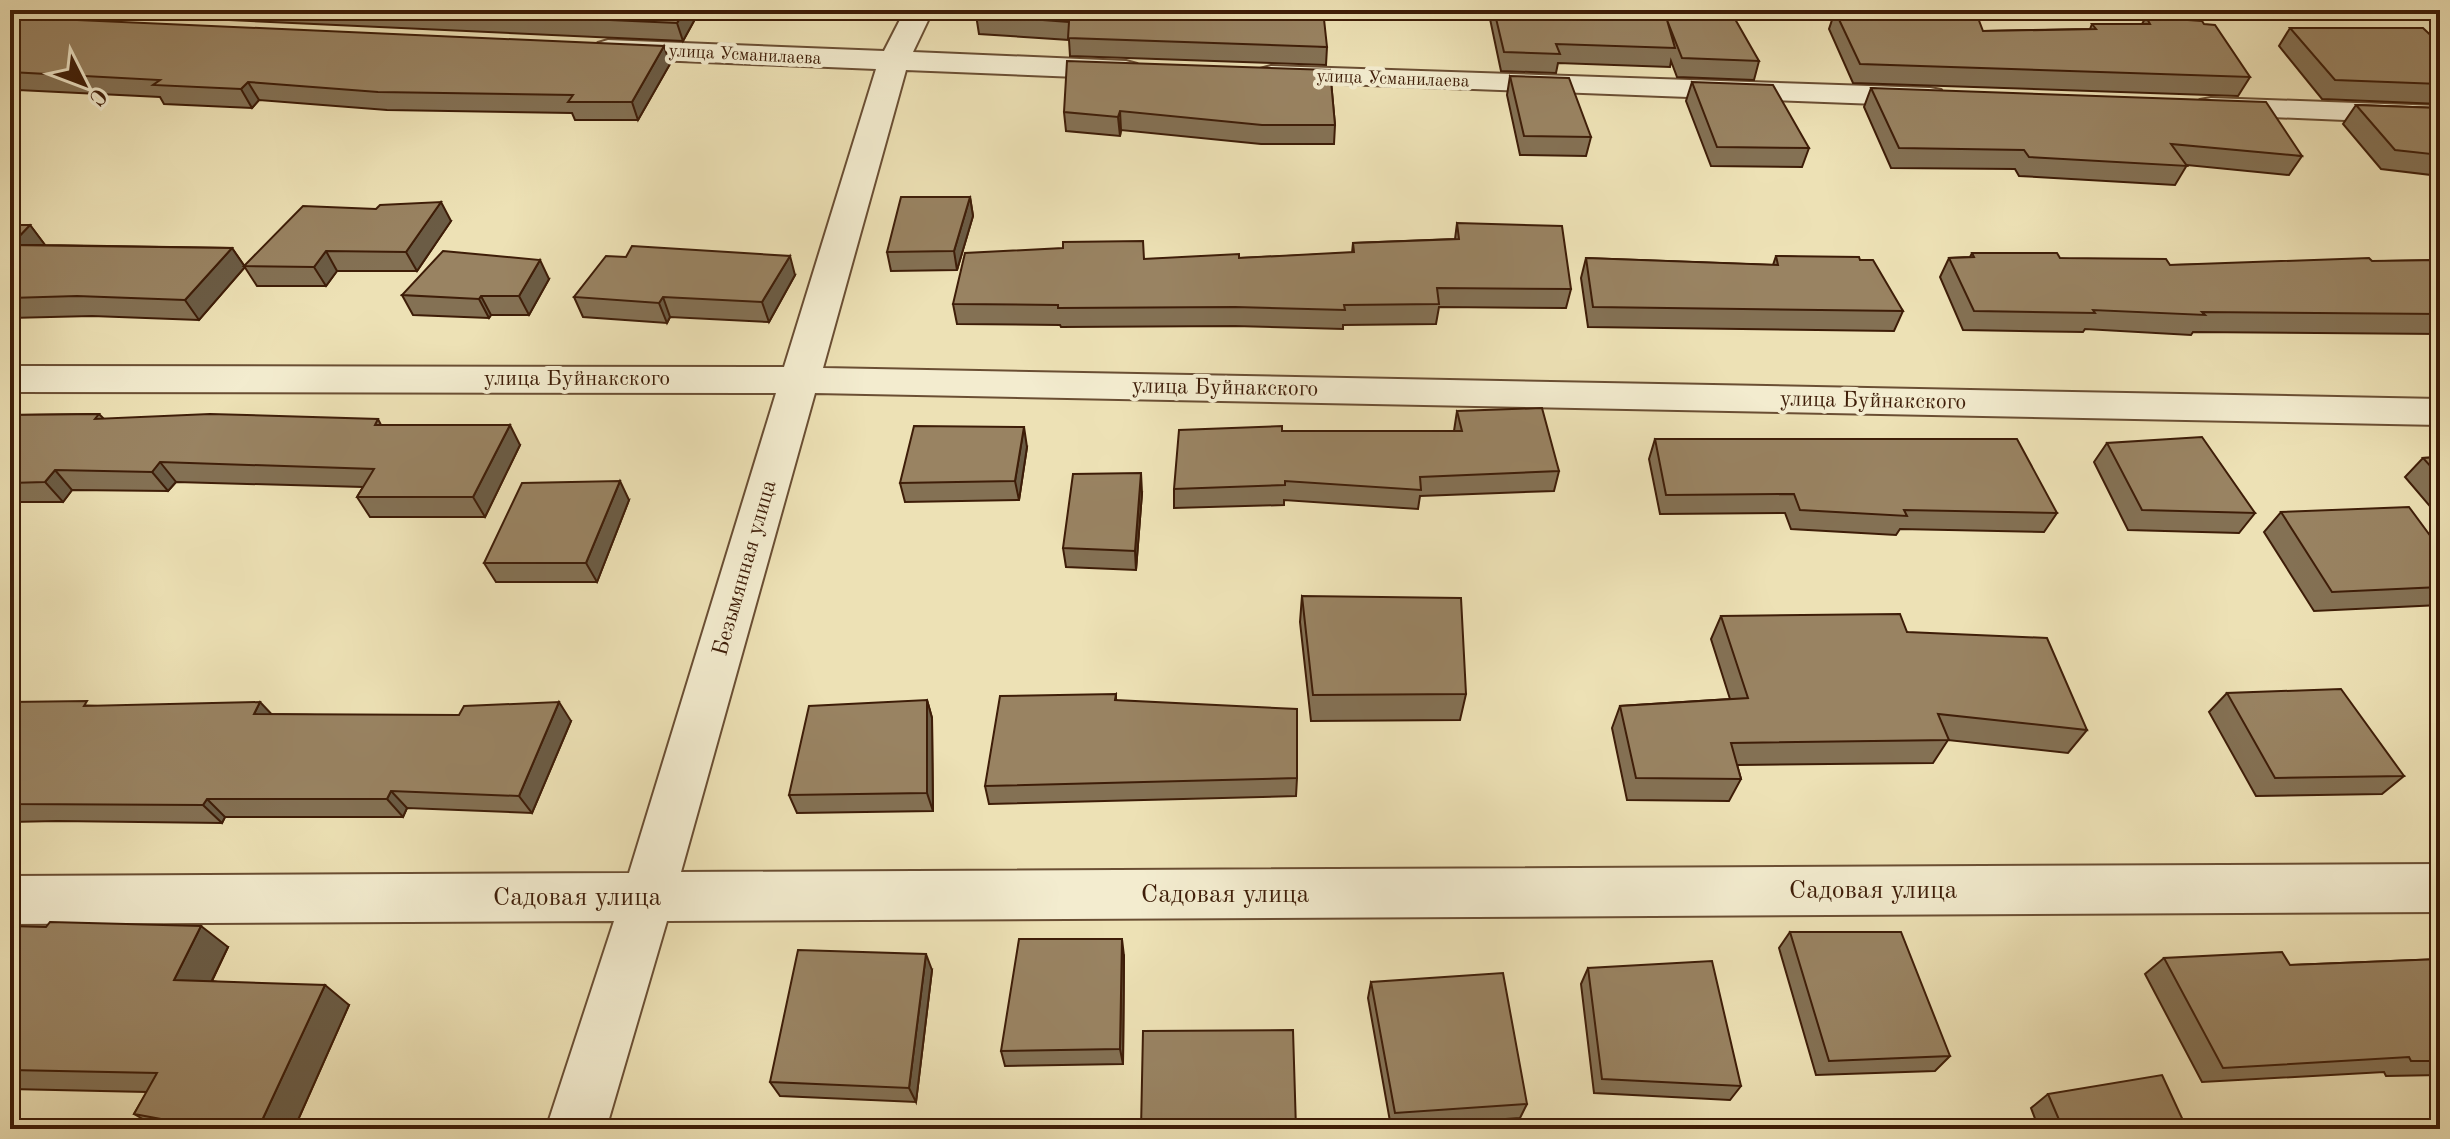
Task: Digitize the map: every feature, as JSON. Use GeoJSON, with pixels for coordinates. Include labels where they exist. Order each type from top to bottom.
{"type":"FeatureCollection","features":[{"type":"Feature","properties":{"kind":"street","name":"Безымянная улица"},"geometry":{"type":"LineString","coordinates":[[576,1129],[648,897],[893,62],[919,10]]}},
{"type":"Feature","properties":{"kind":"street","name":"улица Усманилаева"},"geometry":{"type":"LineString","coordinates":[[578,47],[1148,70]]}},
{"type":"Feature","properties":{"kind":"street","name":"улица Усманилаева"},"geometry":{"type":"LineString","coordinates":[[1244,74],[1962,98]]}},
{"type":"Feature","properties":{"kind":"street"},"geometry":{"type":"LineString","coordinates":[[2185,106],[2440,115]]}},
{"type":"Feature","properties":{"kind":"street","name":"улица Буйнакского"},"geometry":{"type":"LineString","coordinates":[[10,379],[801,380],[2440,412]]}},
{"type":"Feature","properties":{"kind":"street","name":"Садовая улица"},"geometry":{"type":"LineString","coordinates":[[10,900],[2440,888]]}},
{"type":"Feature","properties":{"kind":"building"},"geometry":{"type":"Polygon","coordinates":[[[381,10],[685,10],[677,23],[381,10]]]}},
{"type":"Feature","properties":{"kind":"building"},"geometry":{"type":"Polygon","coordinates":[[[980,10],[1323,10],[1327,47],[1068,38],[1069,22],[976,15],[980,10]]]}},
{"type":"Feature","properties":{"kind":"building"},"geometry":{"type":"Polygon","coordinates":[[[1494,10],[1665,10],[1666,16],[1735,19],[1759,61],[1682,58],[1667,20],[1675,48],[1556,44],[1560,54],[1504,52],[1494,10]]]}},
{"type":"Feature","properties":{"kind":"building"},"geometry":{"type":"Polygon","coordinates":[[[1835,11],[1978,18],[1983,31],[2096,29],[2092,24],[2150,24],[2146,17],[2202,21],[2215,25],[2250,77],[1860,64],[1835,11]]]}},
{"type":"Feature","properties":{"kind":"building"},"geometry":{"type":"Polygon","coordinates":[[[10,17],[664,46],[632,102],[568,102],[573,95],[378,92],[248,82],[241,89],[153,85],[160,80],[10,72],[10,17]]]}},
{"type":"Feature","properties":{"kind":"building"},"geometry":{"type":"Polygon","coordinates":[[[2290,28],[2423,28],[2440,44],[2440,84],[2335,80],[2290,28]]]}},
{"type":"Feature","properties":{"kind":"building"},"geometry":{"type":"Polygon","coordinates":[[[1067,61],[1330,70],[1335,125],[1262,125],[1120,111],[1118,117],[1064,112],[1067,61]]]}},
{"type":"Feature","properties":{"kind":"building"},"geometry":{"type":"Polygon","coordinates":[[[1510,76],[1569,78],[1591,137],[1524,136],[1510,76]]]}},
{"type":"Feature","properties":{"kind":"building"},"geometry":{"type":"Polygon","coordinates":[[[1692,82],[1773,85],[1809,148],[1717,147],[1692,82]]]}},
{"type":"Feature","properties":{"kind":"building"},"geometry":{"type":"Polygon","coordinates":[[[1871,88],[2266,102],[2302,156],[2171,144],[2187,166],[2029,157],[2024,150],[1899,148],[1871,88]]]}},
{"type":"Feature","properties":{"kind":"building"},"geometry":{"type":"Polygon","coordinates":[[[2356,105],[2440,108],[2440,155],[2395,150],[2356,105]]]}},
{"type":"Feature","properties":{"kind":"building"},"geometry":{"type":"Polygon","coordinates":[[[901,197],[970,197],[954,251],[887,252],[901,197]]]}},
{"type":"Feature","properties":{"kind":"building"},"geometry":{"type":"Polygon","coordinates":[[[441,202],[406,252],[326,251],[314,267],[244,266],[303,206],[376,209],[380,205],[441,202]]]}},
{"type":"Feature","properties":{"kind":"building"},"geometry":{"type":"Polygon","coordinates":[[[1457,223],[1562,226],[1571,289],[1437,288],[1439,304],[1344,305],[1345,310],[953,304],[965,253],[1063,248],[1063,242],[1143,241],[1144,259],[1354,252],[1353,243],[1459,239],[1457,223]]]}},
{"type":"Feature","properties":{"kind":"building"},"geometry":{"type":"Polygon","coordinates":[[[10,225],[30,225],[11,245],[232,248],[185,300],[77,296],[10,298],[10,225]]]}},
{"type":"Feature","properties":{"kind":"building"},"geometry":{"type":"Polygon","coordinates":[[[632,246],[790,256],[762,302],[663,297],[659,303],[574,297],[606,256],[626,257],[632,246]]]}},
{"type":"Feature","properties":{"kind":"building"},"geometry":{"type":"Polygon","coordinates":[[[443,251],[540,260],[519,296],[481,296],[479,299],[402,295],[443,251]]]}},
{"type":"Feature","properties":{"kind":"building"},"geometry":{"type":"Polygon","coordinates":[[[1972,253],[2057,253],[2060,258],[2166,259],[2170,265],[2369,258],[2372,261],[2440,260],[2440,314],[2202,312],[2205,315],[2093,310],[2095,313],[1974,311],[1949,258],[1974,257],[1972,253]]]}},
{"type":"Feature","properties":{"kind":"building"},"geometry":{"type":"Polygon","coordinates":[[[1776,256],[1859,257],[1860,260],[1873,260],[1903,311],[1593,307],[1586,258],[1778,265],[1776,256]]]}},
{"type":"Feature","properties":{"kind":"building"},"geometry":{"type":"Polygon","coordinates":[[[1542,408],[1559,471],[1420,477],[1421,490],[1285,481],[1285,485],[1174,489],[1179,430],[1282,426],[1282,431],[1462,431],[1457,411],[1542,408]]]}},
{"type":"Feature","properties":{"kind":"building"},"geometry":{"type":"Polygon","coordinates":[[[99,414],[95,419],[210,414],[378,419],[375,425],[510,425],[473,497],[357,497],[374,469],[160,462],[152,472],[55,470],[45,482],[10,483],[10,415],[99,414]]]}},
{"type":"Feature","properties":{"kind":"building"},"geometry":{"type":"Polygon","coordinates":[[[914,426],[1024,427],[1015,481],[900,483],[914,426]]]}},
{"type":"Feature","properties":{"kind":"building"},"geometry":{"type":"Polygon","coordinates":[[[2202,437],[2255,513],[2142,510],[2107,443],[2202,437]]]}},
{"type":"Feature","properties":{"kind":"building"},"geometry":{"type":"Polygon","coordinates":[[[1655,439],[2017,439],[2057,513],[1904,510],[1907,516],[1800,510],[1794,494],[1666,495],[1655,439]]]}},
{"type":"Feature","properties":{"kind":"building"},"geometry":{"type":"Polygon","coordinates":[[[2440,457],[2440,477],[2423,458],[2440,457]]]}},
{"type":"Feature","properties":{"kind":"building"},"geometry":{"type":"Polygon","coordinates":[[[1141,473],[1135,551],[1063,548],[1073,474],[1141,473]]]}},
{"type":"Feature","properties":{"kind":"building"},"geometry":{"type":"Polygon","coordinates":[[[620,481],[586,563],[484,563],[522,483],[620,481]]]}},
{"type":"Feature","properties":{"kind":"building"},"geometry":{"type":"Polygon","coordinates":[[[2409,507],[2440,549],[2440,587],[2332,592],[2281,512],[2409,507]]]}},
{"type":"Feature","properties":{"kind":"building"},"geometry":{"type":"Polygon","coordinates":[[[1302,596],[1461,598],[1466,694],[1313,695],[1302,596]]]}},
{"type":"Feature","properties":{"kind":"building"},"geometry":{"type":"Polygon","coordinates":[[[1900,614],[1907,632],[2047,638],[2087,730],[1938,714],[1949,740],[1731,743],[1741,779],[1636,778],[1620,706],[1748,698],[1721,616],[1900,614]]]}},
{"type":"Feature","properties":{"kind":"building"},"geometry":{"type":"Polygon","coordinates":[[[2341,689],[2404,776],[2275,778],[2227,693],[2341,689]]]}},
{"type":"Feature","properties":{"kind":"building"},"geometry":{"type":"Polygon","coordinates":[[[1116,694],[1115,700],[1297,709],[1297,778],[985,786],[1000,696],[1116,694]]]}},
{"type":"Feature","properties":{"kind":"building"},"geometry":{"type":"Polygon","coordinates":[[[927,700],[927,793],[789,795],[809,706],[927,700]]]}},
{"type":"Feature","properties":{"kind":"building"},"geometry":{"type":"Polygon","coordinates":[[[87,701],[84,706],[260,702],[254,714],[459,715],[464,706],[559,702],[519,796],[391,791],[387,799],[207,799],[203,805],[10,804],[10,702],[87,701]]]}},
{"type":"Feature","properties":{"kind":"building"},"geometry":{"type":"Polygon","coordinates":[[[50,922],[201,926],[174,980],[325,985],[258,1129],[215,1129],[134,1114],[157,1073],[10,1070],[10,926],[46,927],[50,922]]]}},
{"type":"Feature","properties":{"kind":"building"},"geometry":{"type":"Polygon","coordinates":[[[1790,932],[1901,932],[1950,1056],[1829,1061],[1790,932]]]}},
{"type":"Feature","properties":{"kind":"building"},"geometry":{"type":"Polygon","coordinates":[[[1019,939],[1122,939],[1120,1049],[1001,1051],[1019,939]]]}},
{"type":"Feature","properties":{"kind":"building"},"geometry":{"type":"Polygon","coordinates":[[[798,950],[926,954],[909,1088],[770,1082],[798,950]]]}},
{"type":"Feature","properties":{"kind":"building"},"geometry":{"type":"Polygon","coordinates":[[[2282,952],[2290,965],[2440,959],[2440,1061],[2411,1061],[2409,1057],[2223,1068],[2164,958],[2282,952]]]}},
{"type":"Feature","properties":{"kind":"building"},"geometry":{"type":"Polygon","coordinates":[[[1712,961],[1741,1086],[1602,1079],[1588,968],[1712,961]]]}},
{"type":"Feature","properties":{"kind":"building"},"geometry":{"type":"Polygon","coordinates":[[[1503,973],[1527,1104],[1395,1113],[1371,982],[1503,973]]]}},
{"type":"Feature","properties":{"kind":"building"},"geometry":{"type":"Polygon","coordinates":[[[1293,1030],[1296,1129],[1141,1129],[1143,1031],[1293,1030]]]}},
{"type":"Feature","properties":{"kind":"building"},"geometry":{"type":"Polygon","coordinates":[[[2162,1075],[2187,1129],[2063,1129],[2048,1094],[2162,1075]]]}}]}
